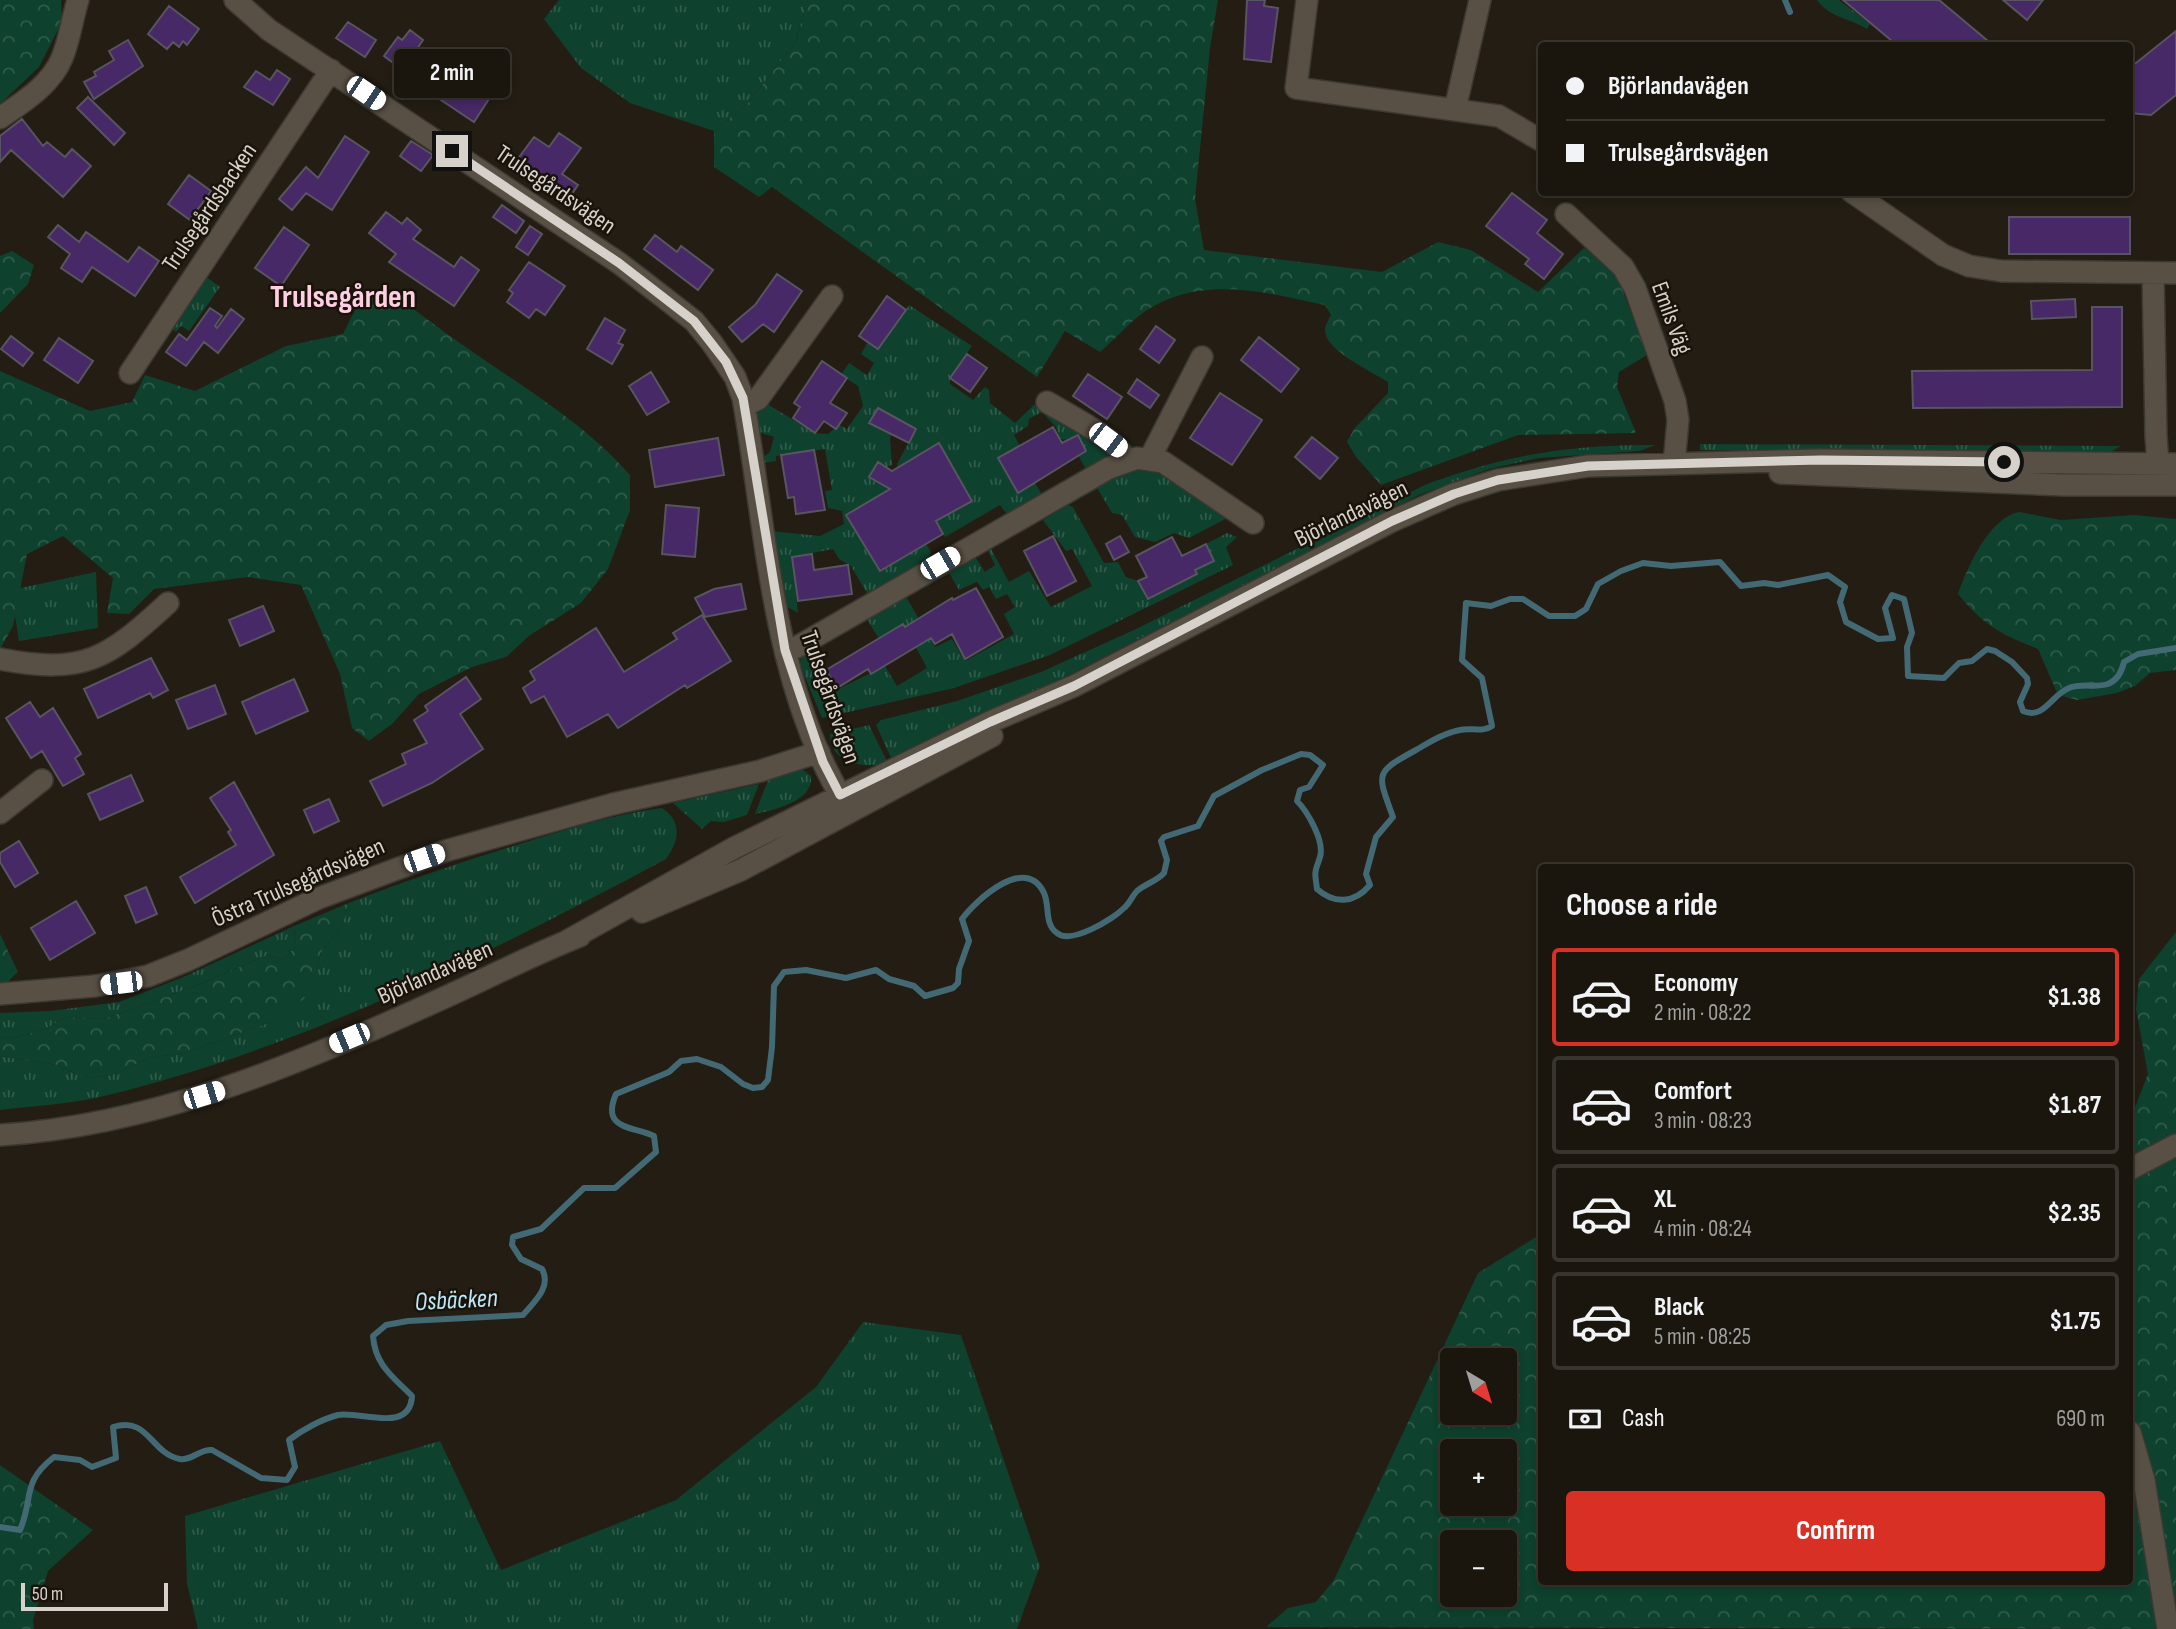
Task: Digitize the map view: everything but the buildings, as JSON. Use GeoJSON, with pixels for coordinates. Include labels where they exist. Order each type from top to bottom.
{"type":"FeatureCollection","features":[{"type":"Feature","properties":{"kind":"street"},"geometry":{"type":"LineString","coordinates":[[0,118],[29,97],[53,73],[62,59],[78,0]]}},
{"type":"Feature","properties":{"kind":"street","name":"Trulsegårdsvägen"},"geometry":{"type":"LineString","coordinates":[[235,0],[269,30],[619,263],[694,321],[735,377],[745,406],[785,650],[819,752],[846,804]]}},
{"type":"Feature","properties":{"kind":"street"},"geometry":{"type":"LineString","coordinates":[[1307,0],[1296,88],[1499,116],[1538,139]]}},
{"type":"Feature","properties":{"kind":"street"},"geometry":{"type":"LineString","coordinates":[[1455,108],[1480,0]]}},
{"type":"Feature","properties":{"kind":"street","name":"Trulsegårdsbacken"},"geometry":{"type":"LineString","coordinates":[[130,373],[331,70]]}},
{"type":"Feature","properties":{"kind":"street"},"geometry":{"type":"LineString","coordinates":[[1858,196],[1943,255],[1969,265],[2001,271],[2176,273]]}},
{"type":"Feature","properties":{"kind":"street","name":"Emils Väg"},"geometry":{"type":"LineString","coordinates":[[1566,214],[1623,267],[1634,288],[1675,401],[1678,420],[1674,464]]}},
{"type":"Feature","properties":{"kind":"street"},"geometry":{"type":"LineString","coordinates":[[2154,273],[2156,436],[2168,474]]}},
{"type":"Feature","properties":{"kind":"street"},"geometry":{"type":"LineString","coordinates":[[745,406],[758,399],[832,296]]}},
{"type":"Feature","properties":{"kind":"street"},"geometry":{"type":"LineString","coordinates":[[1150,458],[1202,357]]}},
{"type":"Feature","properties":{"kind":"street"},"geometry":{"type":"LineString","coordinates":[[1048,402],[1123,451],[1126,460]]}},
{"type":"Feature","properties":{"kind":"street"},"geometry":{"type":"LineString","coordinates":[[785,650],[797,647],[1052,498],[1126,460],[1150,458],[1163,462],[1254,523]]}},
{"type":"Feature","properties":{"kind":"street","name":"Björlandavägen"},"geometry":{"type":"LineString","coordinates":[[0,1135],[85,1125],[222,1089],[426,1006],[567,941],[723,854],[846,804],[990,722],[1074,686],[1308,563],[1454,494],[1545,471],[1674,464],[1821,460],[2168,474]]}},
{"type":"Feature","properties":{"kind":"street"},"geometry":{"type":"LineString","coordinates":[[0,659],[57,664],[96,659],[131,636],[168,603]]}},
{"type":"Feature","properties":{"kind":"street","name":"Östra Trulsegårdsvägen"},"geometry":{"type":"LineString","coordinates":[[0,994],[95,986],[148,976],[330,894],[445,850],[613,804],[734,778],[819,752]]}},
{"type":"Feature","properties":{"kind":"street"},"geometry":{"type":"LineString","coordinates":[[0,813],[42,780]]}},
{"type":"Feature","properties":{"kind":"street"},"geometry":{"type":"LineString","coordinates":[[2133,1167],[2176,1145]]}},
{"type":"Feature","properties":{"kind":"street"},"geometry":{"type":"LineString","coordinates":[[2133,1442],[2144,1480],[2168,1629]]}},
{"type":"Feature","properties":{"kind":"green space"},"geometry":{"type":"Polygon","coordinates":[[[0,0],[61,0],[62,22],[39,67],[0,104],[0,0]]]}},
{"type":"Feature","properties":{"kind":"green space"},"geometry":{"type":"Polygon","coordinates":[[[559,0],[808,0],[795,43],[748,103],[714,131],[630,103],[581,68],[544,19],[559,0]]]}},
{"type":"Feature","properties":{"kind":"green space"},"geometry":{"type":"Polygon","coordinates":[[[808,0],[1218,0],[1210,48],[1195,199],[1204,250],[1382,272],[1438,242],[1471,250],[1538,292],[1584,248],[1616,273],[1647,355],[1619,372],[1617,387],[1636,433],[1518,435],[1381,485],[1356,457],[1347,442],[1354,429],[1388,393],[1388,382],[1350,360],[1332,345],[1325,330],[1331,315],[1325,305],[1260,292],[1217,289],[1174,297],[1140,315],[1100,352],[1065,331],[1037,377],[772,187],[759,197],[714,167],[714,131],[748,103],[795,43],[808,0]]]}},
{"type":"Feature","properties":{"kind":"green space"},"geometry":{"type":"Polygon","coordinates":[[[1817,0],[1839,0],[1870,24],[1867,29],[1840,17],[1828,11],[1817,0]]]}},
{"type":"Feature","properties":{"kind":"green space"},"geometry":{"type":"Polygon","coordinates":[[[12,251],[34,265],[28,284],[0,313],[0,256],[12,251]]]}},
{"type":"Feature","properties":{"kind":"green space"},"geometry":{"type":"Polygon","coordinates":[[[205,276],[220,287],[189,331],[181,326],[176,332],[168,326],[205,276]]]}},
{"type":"Feature","properties":{"kind":"green space"},"geometry":{"type":"Polygon","coordinates":[[[387,289],[574,423],[630,475],[630,510],[608,569],[581,603],[530,635],[506,657],[472,667],[419,694],[392,724],[369,741],[352,728],[340,674],[301,585],[248,577],[154,589],[129,614],[107,613],[113,578],[63,536],[27,554],[13,626],[0,649],[0,371],[90,411],[132,402],[145,375],[195,391],[286,346],[343,334],[357,306],[387,289]]]}},
{"type":"Feature","properties":{"kind":"green space"},"geometry":{"type":"Polygon","coordinates":[[[909,305],[972,346],[950,378],[950,384],[973,400],[985,387],[989,390],[990,403],[1015,423],[1036,403],[1102,443],[1110,455],[1108,461],[1088,473],[1078,455],[1086,451],[1078,436],[1068,440],[1060,439],[1056,427],[1042,412],[1029,419],[1028,426],[1014,435],[1020,446],[1018,492],[1035,483],[1044,498],[1009,517],[1000,505],[945,537],[934,523],[972,500],[939,443],[901,466],[911,484],[898,475],[897,464],[916,429],[899,420],[890,438],[892,465],[886,467],[878,462],[883,485],[894,493],[847,516],[880,571],[918,549],[917,529],[931,552],[929,560],[871,600],[851,566],[839,559],[833,549],[792,557],[798,613],[784,605],[771,531],[820,536],[844,524],[842,511],[828,508],[825,491],[832,490],[825,449],[776,456],[776,461],[763,463],[762,458],[770,452],[774,437],[755,431],[756,415],[767,404],[815,433],[828,434],[839,425],[847,429],[863,406],[858,386],[841,375],[849,363],[867,375],[874,363],[861,354],[868,342],[878,349],[909,305]]]}},
{"type":"Feature","properties":{"kind":"green space"},"geometry":{"type":"Polygon","coordinates":[[[1700,444],[2121,446],[2107,454],[1700,450],[1700,444]]]}},
{"type":"Feature","properties":{"kind":"green space"},"geometry":{"type":"Polygon","coordinates":[[[1625,445],[1656,445],[1639,451],[1539,458],[1489,469],[1419,495],[1020,700],[892,760],[876,725],[881,720],[957,701],[1041,672],[1134,630],[1427,484],[1484,466],[1539,453],[1625,445]]]}},
{"type":"Feature","properties":{"kind":"green space"},"geometry":{"type":"Polygon","coordinates":[[[1148,464],[1231,516],[1189,538],[1174,533],[1155,542],[1135,537],[1122,515],[1112,513],[1096,486],[1105,478],[1148,464]]]}},
{"type":"Feature","properties":{"kind":"green space"},"geometry":{"type":"Polygon","coordinates":[[[1068,505],[1073,507],[1104,563],[1118,562],[1126,577],[1138,581],[1148,599],[1197,574],[1187,554],[1201,567],[1214,560],[1206,544],[1227,533],[1237,537],[1226,547],[1233,565],[1050,655],[954,688],[822,718],[800,665],[801,656],[809,649],[811,655],[808,659],[820,679],[827,674],[836,690],[885,666],[897,686],[927,668],[904,625],[879,639],[867,619],[904,593],[935,647],[952,639],[965,661],[1014,634],[1004,614],[1015,607],[1007,594],[996,599],[989,587],[983,590],[977,582],[959,590],[948,571],[974,555],[985,572],[995,565],[987,549],[990,547],[1009,582],[1029,571],[1051,607],[1092,586],[1072,549],[1066,551],[1043,520],[1068,505]]]}},
{"type":"Feature","properties":{"kind":"green space"},"geometry":{"type":"Polygon","coordinates":[[[2019,512],[2061,520],[2134,515],[2176,519],[2176,670],[2150,673],[2135,686],[2117,693],[2077,700],[2058,695],[2038,649],[2003,633],[1976,614],[1958,594],[1962,583],[1989,533],[2008,516],[2019,512]]]}},
{"type":"Feature","properties":{"kind":"green space"},"geometry":{"type":"Polygon","coordinates":[[[96,572],[98,628],[19,641],[11,590],[96,572]]]}},
{"type":"Feature","properties":{"kind":"green space"},"geometry":{"type":"Polygon","coordinates":[[[869,725],[888,763],[869,765],[850,762],[836,752],[830,734],[869,725]]]}},
{"type":"Feature","properties":{"kind":"green space"},"geometry":{"type":"Polygon","coordinates":[[[802,769],[811,776],[806,792],[791,803],[755,814],[768,780],[802,769]]]}},
{"type":"Feature","properties":{"kind":"green space"},"geometry":{"type":"Polygon","coordinates":[[[759,784],[747,815],[724,822],[711,821],[702,829],[673,803],[759,784]]]}},
{"type":"Feature","properties":{"kind":"green space"},"geometry":{"type":"Polygon","coordinates":[[[662,808],[673,819],[677,832],[674,845],[666,859],[529,930],[390,996],[247,1053],[174,1077],[100,1097],[0,1110],[0,1056],[57,1065],[85,1078],[112,1075],[149,1058],[184,1053],[271,1022],[315,977],[321,952],[342,926],[349,903],[437,871],[560,832],[610,818],[662,808]]]}},
{"type":"Feature","properties":{"kind":"green space"},"geometry":{"type":"Polygon","coordinates":[[[349,903],[342,926],[321,952],[315,977],[304,999],[271,1022],[184,1053],[149,1058],[112,1075],[85,1078],[57,1065],[0,1056],[0,1037],[15,1038],[48,1028],[65,1017],[104,1019],[193,987],[268,955],[283,960],[295,947],[294,926],[349,903]]]}},
{"type":"Feature","properties":{"kind":"green space"},"geometry":{"type":"Polygon","coordinates":[[[294,926],[295,947],[283,960],[268,955],[193,987],[104,1019],[65,1017],[48,1028],[15,1038],[0,1037],[0,1013],[50,1011],[119,1002],[181,978],[294,926]]]}},
{"type":"Feature","properties":{"kind":"green space"},"geometry":{"type":"Polygon","coordinates":[[[2176,932],[2176,1629],[1266,1627],[1288,1608],[1316,1602],[1334,1580],[1440,1354],[1440,1425],[1517,1425],[1517,1348],[1443,1348],[1478,1273],[1536,1237],[1538,1585],[2133,1585],[2133,1112],[2148,1074],[2136,1009],[2139,979],[2176,932]]]}},
{"type":"Feature","properties":{"kind":"green space"},"geometry":{"type":"Polygon","coordinates":[[[0,934],[18,972],[0,989],[0,934]]]}},
{"type":"Feature","properties":{"kind":"green space"},"geometry":{"type":"Polygon","coordinates":[[[863,1322],[961,1335],[1040,1566],[1017,1629],[198,1629],[187,1584],[185,1516],[440,1441],[501,1570],[676,1500],[816,1387],[863,1322]]]}},
{"type":"Feature","properties":{"kind":"green space"},"geometry":{"type":"Polygon","coordinates":[[[0,1465],[93,1530],[48,1571],[33,1620],[34,1629],[0,1629],[0,1465]]]}},
{"type":"Feature","properties":{"kind":"waterway"},"geometry":{"type":"LineString","coordinates":[[1785,0],[1790,12]]}},
{"type":"Feature","properties":{"kind":"waterway","name":"Osbäcken"},"geometry":{"type":"LineString","coordinates":[[0,1527],[20,1530],[32,1483],[54,1457],[80,1460],[92,1467],[116,1458],[113,1427],[134,1427],[162,1450],[180,1459],[212,1450],[261,1478],[287,1480],[295,1467],[289,1440],[306,1429],[338,1415],[394,1418],[403,1414],[409,1408],[412,1396],[381,1363],[373,1336],[386,1325],[408,1321],[523,1315],[540,1294],[545,1276],[542,1269],[521,1259],[512,1245],[513,1237],[541,1229],[584,1188],[615,1188],[656,1152],[654,1136],[616,1121],[612,1106],[616,1094],[669,1072],[681,1061],[697,1059],[721,1067],[743,1084],[753,1088],[762,1087],[768,1080],[772,1047],[774,986],[784,972],[806,970],[846,978],[876,970],[889,979],[914,986],[925,996],[953,988],[958,983],[959,969],[969,941],[962,919],[989,892],[1014,879],[1026,878],[1036,882],[1044,893],[1050,925],[1057,933],[1072,936],[1092,929],[1119,913],[1137,891],[1164,873],[1167,860],[1161,841],[1164,837],[1198,826],[1214,796],[1262,770],[1301,754],[1310,755],[1323,765],[1309,787],[1300,790],[1297,801],[1310,819],[1320,843],[1320,857],[1315,874],[1317,889],[1337,899],[1357,896],[1370,885],[1366,874],[1376,837],[1393,817],[1382,783],[1386,770],[1402,758],[1443,736],[1460,730],[1492,726],[1482,678],[1462,660],[1466,603],[1491,606],[1510,599],[1523,599],[1549,616],[1575,616],[1586,609],[1598,584],[1643,563],[1671,566],[1720,562],[1741,586],[1764,583],[1778,585],[1828,575],[1845,587],[1840,602],[1846,622],[1878,639],[1893,638],[1885,608],[1892,595],[1904,599],[1912,633],[1907,647],[1908,676],[1944,678],[1959,663],[1972,661],[1987,649],[1995,651],[2012,662],[2027,678],[2028,684],[2020,702],[2023,711],[2030,713],[2042,710],[2069,688],[2111,682],[2119,675],[2124,662],[2138,654],[2176,648]]}},
{"type":"Feature","properties":{"kind":"district","name":"Trulsegården"},"geometry":{"type":"Point","coordinates":[343,296]}},
{"type":"Feature","properties":{"kind":"route"},"geometry":{"type":"LineString","coordinates":[[452,151],[619,263],[694,321],[726,362],[743,398],[775,604],[785,650],[811,731],[831,781],[840,795],[990,722],[1074,686],[1392,521],[1454,494],[1498,480],[1588,466],[1821,460],[2004,462]]}}]}
